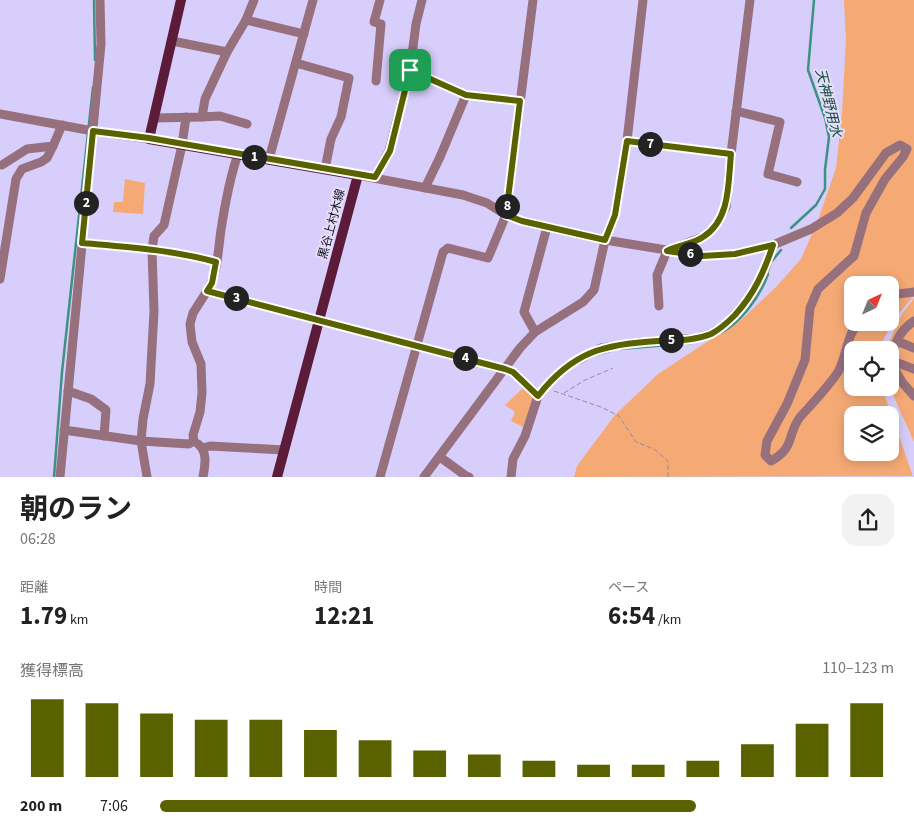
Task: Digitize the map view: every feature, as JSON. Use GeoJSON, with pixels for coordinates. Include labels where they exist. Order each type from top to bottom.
{"type":"FeatureCollection","features":[{"type":"Feature","properties":{"kind":"main road"},"geometry":{"type":"LineString","coordinates":[[149,138],[181,0]]}},
{"type":"Feature","properties":{"kind":"main road","name":"黒谷上村木線"},"geometry":{"type":"LineString","coordinates":[[149,138],[358,175],[277,476]]}},
{"type":"Feature","properties":{"kind":"street"},"geometry":{"type":"LineString","coordinates":[[60,476],[101,44],[100,0]]}},
{"type":"Feature","properties":{"kind":"street"},"geometry":{"type":"LineString","coordinates":[[202,117],[205,99],[227,52],[246,20],[254,0]]}},
{"type":"Feature","properties":{"kind":"street"},"geometry":{"type":"LineString","coordinates":[[269,159],[313,0]]}},
{"type":"Feature","properties":{"kind":"street"},"geometry":{"type":"LineString","coordinates":[[376,80],[381,24],[374,22],[380,0]]}},
{"type":"Feature","properties":{"kind":"street"},"geometry":{"type":"LineString","coordinates":[[375,177],[390,151],[410,70],[416,24],[422,0]]}},
{"type":"Feature","properties":{"kind":"street"},"geometry":{"type":"LineString","coordinates":[[380,476],[443,252],[448,248],[488,258],[506,215],[533,0]]}},
{"type":"Feature","properties":{"kind":"street"},"geometry":{"type":"LineString","coordinates":[[424,476],[520,348],[535,332],[583,302],[594,290],[605,240],[615,215],[627,141],[643,0]]}},
{"type":"Feature","properties":{"kind":"street"},"geometry":{"type":"LineString","coordinates":[[659,306],[657,275],[667,251],[703,237],[715,226],[726,207],[750,0]]}},
{"type":"Feature","properties":{"kind":"street"},"geometry":{"type":"LineString","coordinates":[[246,20],[304,34]]}},
{"type":"Feature","properties":{"kind":"street"},"geometry":{"type":"LineString","coordinates":[[172,41],[227,52]]}},
{"type":"Feature","properties":{"kind":"street"},"geometry":{"type":"LineString","coordinates":[[296,63],[349,78],[341,117],[331,139],[326,169]]}},
{"type":"Feature","properties":{"kind":"street"},"geometry":{"type":"LineString","coordinates":[[410,70],[466,95],[520,101]]}},
{"type":"Feature","properties":{"kind":"street"},"geometry":{"type":"LineString","coordinates":[[424,188],[440,157],[466,95]]}},
{"type":"Feature","properties":{"kind":"street"},"geometry":{"type":"LineString","coordinates":[[736,111],[780,122],[768,174],[797,182]]}},
{"type":"Feature","properties":{"kind":"street"},"geometry":{"type":"LineString","coordinates":[[0,114],[93,131],[149,138]]}},
{"type":"Feature","properties":{"kind":"street"},"geometry":{"type":"LineString","coordinates":[[154,118],[220,116],[247,124]]}},
{"type":"Feature","properties":{"kind":"street"},"geometry":{"type":"LineString","coordinates":[[147,476],[141,441],[150,384],[154,311],[152,250],[154,236],[164,225],[186,117]]}},
{"type":"Feature","properties":{"kind":"street"},"geometry":{"type":"LineString","coordinates":[[0,279],[16,179],[22,169],[48,158],[62,125]]}},
{"type":"Feature","properties":{"kind":"street"},"geometry":{"type":"LineString","coordinates":[[627,141],[731,154]]}},
{"type":"Feature","properties":{"kind":"street"},"geometry":{"type":"LineString","coordinates":[[358,175],[462,195],[487,204],[506,215],[522,221],[605,240],[703,256],[727,255],[773,245],[811,229],[836,213],[853,198],[886,152],[900,145],[911,147],[885,179],[866,213],[854,256],[818,290],[810,308],[807,322],[808,346],[805,360],[787,404],[767,441],[765,456],[771,461],[787,448],[798,420],[838,372],[846,355],[849,337],[853,331]]}},
{"type":"Feature","properties":{"kind":"street"},"geometry":{"type":"LineString","coordinates":[[2,165],[26,149],[53,146]]}},
{"type":"Feature","properties":{"kind":"street"},"geometry":{"type":"LineString","coordinates":[[203,476],[205,455],[202,448],[194,441],[193,435],[200,412],[201,364],[192,342],[190,324],[193,312],[212,283],[229,180],[238,154]]}},
{"type":"Feature","properties":{"kind":"street"},"geometry":{"type":"LineString","coordinates":[[535,332],[524,312],[547,227]]}},
{"type":"Feature","properties":{"kind":"street"},"geometry":{"type":"LineString","coordinates":[[82,243],[152,250],[198,257],[216,262]]}},
{"type":"Feature","properties":{"kind":"street"},"geometry":{"type":"LineString","coordinates":[[511,476],[513,459],[524,436],[538,396],[567,366],[601,348],[639,342],[697,338],[712,333],[724,326],[749,299],[765,270],[773,245]]}},
{"type":"Feature","properties":{"kind":"street"},"geometry":{"type":"LineString","coordinates":[[207,291],[505,369]]}},
{"type":"Feature","properties":{"kind":"street"},"geometry":{"type":"LineString","coordinates":[[899,294],[914,292]]}},
{"type":"Feature","properties":{"kind":"street"},"geometry":{"type":"LineString","coordinates":[[897,341],[904,327],[914,321]]}},
{"type":"Feature","properties":{"kind":"street"},"geometry":{"type":"LineString","coordinates":[[899,342],[914,348]]}},
{"type":"Feature","properties":{"kind":"street"},"geometry":{"type":"LineString","coordinates":[[899,363],[914,369]]}},
{"type":"Feature","properties":{"kind":"street"},"geometry":{"type":"LineString","coordinates":[[899,376],[914,396]]}},
{"type":"Feature","properties":{"kind":"street"},"geometry":{"type":"LineString","coordinates":[[902,382],[914,386]]}},
{"type":"Feature","properties":{"kind":"street"},"geometry":{"type":"LineString","coordinates":[[68,391],[91,399],[106,410],[104,436]]}},
{"type":"Feature","properties":{"kind":"street"},"geometry":{"type":"LineString","coordinates":[[64,430],[141,441],[189,444],[194,441]]}},
{"type":"Feature","properties":{"kind":"street"},"geometry":{"type":"LineString","coordinates":[[202,448],[210,446],[284,450]]}},
{"type":"Feature","properties":{"kind":"street"},"geometry":{"type":"LineString","coordinates":[[440,457],[466,476],[469,476]]}},
{"type":"Feature","properties":{"kind":"path"},"geometry":{"type":"LineString","coordinates":[[613,368],[585,380],[564,394],[602,407],[619,416],[636,442],[654,448],[668,461],[668,476]]}},
{"type":"Feature","properties":{"kind":"path"},"geometry":{"type":"LineString","coordinates":[[505,369],[513,372],[538,396]]}},
{"type":"Feature","properties":{"kind":"shaded area"},"geometry":{"type":"Polygon","coordinates":[[[844,0],[914,0],[914,296],[899,314],[899,276],[844,276],[844,331],[888,331],[882,341],[844,341],[844,396],[885,396],[888,406],[844,406],[844,461],[899,461],[899,436],[913,476],[574,477],[577,466],[614,416],[658,374],[742,319],[777,286],[801,259],[818,220],[836,168],[842,112],[846,39],[844,0]]]}},
{"type":"Feature","properties":{"kind":"shaded area"},"geometry":{"type":"Polygon","coordinates":[[[125,179],[145,183],[143,214],[113,212],[114,202],[123,202],[125,179]]]}},
{"type":"Feature","properties":{"kind":"shaded area"},"geometry":{"type":"Polygon","coordinates":[[[914,298],[914,442],[894,396],[899,396],[899,341],[889,341],[894,331],[899,331],[899,320],[914,298]]]}},
{"type":"Feature","properties":{"kind":"shaded area"},"geometry":{"type":"Polygon","coordinates":[[[523,388],[534,398],[523,427],[511,421],[515,412],[505,405],[523,388]]]}},
{"type":"Feature","properties":{"kind":"waterway"},"geometry":{"type":"LineString","coordinates":[[94,0],[95,60]]}},
{"type":"Feature","properties":{"kind":"waterway","name":"天神野用水"},"geometry":{"type":"LineString","coordinates":[[791,228],[816,205],[825,189],[829,137],[825,118],[808,70],[814,0]]}},
{"type":"Feature","properties":{"kind":"waterway"},"geometry":{"type":"LineString","coordinates":[[54,477],[62,372],[93,87]]}},
{"type":"Feature","properties":{"kind":"waterway"},"geometry":{"type":"LineString","coordinates":[[772,261],[781,250]]}},
{"type":"Feature","properties":{"kind":"waterway"},"geometry":{"type":"LineString","coordinates":[[716,335],[733,325],[748,310],[760,292],[768,274]]}},
{"type":"Feature","properties":{"kind":"waterway"},"geometry":{"type":"LineString","coordinates":[[620,349],[692,343]]}},
{"type":"Feature","properties":{"kind":"waterway"},"geometry":{"type":"LineString","coordinates":[[596,355],[610,351]]}},
{"type":"Feature","properties":{"kind":"route"},"geometry":{"type":"LineString","coordinates":[[410,70],[466,95],[520,101],[506,215],[522,221],[605,240],[615,215],[627,141],[731,154],[726,207],[715,226],[703,237],[667,251],[703,256],[735,254],[773,245],[765,270],[749,299],[724,326],[712,333],[697,338],[639,342],[601,348],[567,366],[538,396],[513,372],[505,369],[207,291],[212,283],[216,262],[198,257],[152,250],[82,243],[93,131],[149,138],[375,177],[390,151],[410,70]]}}]}
